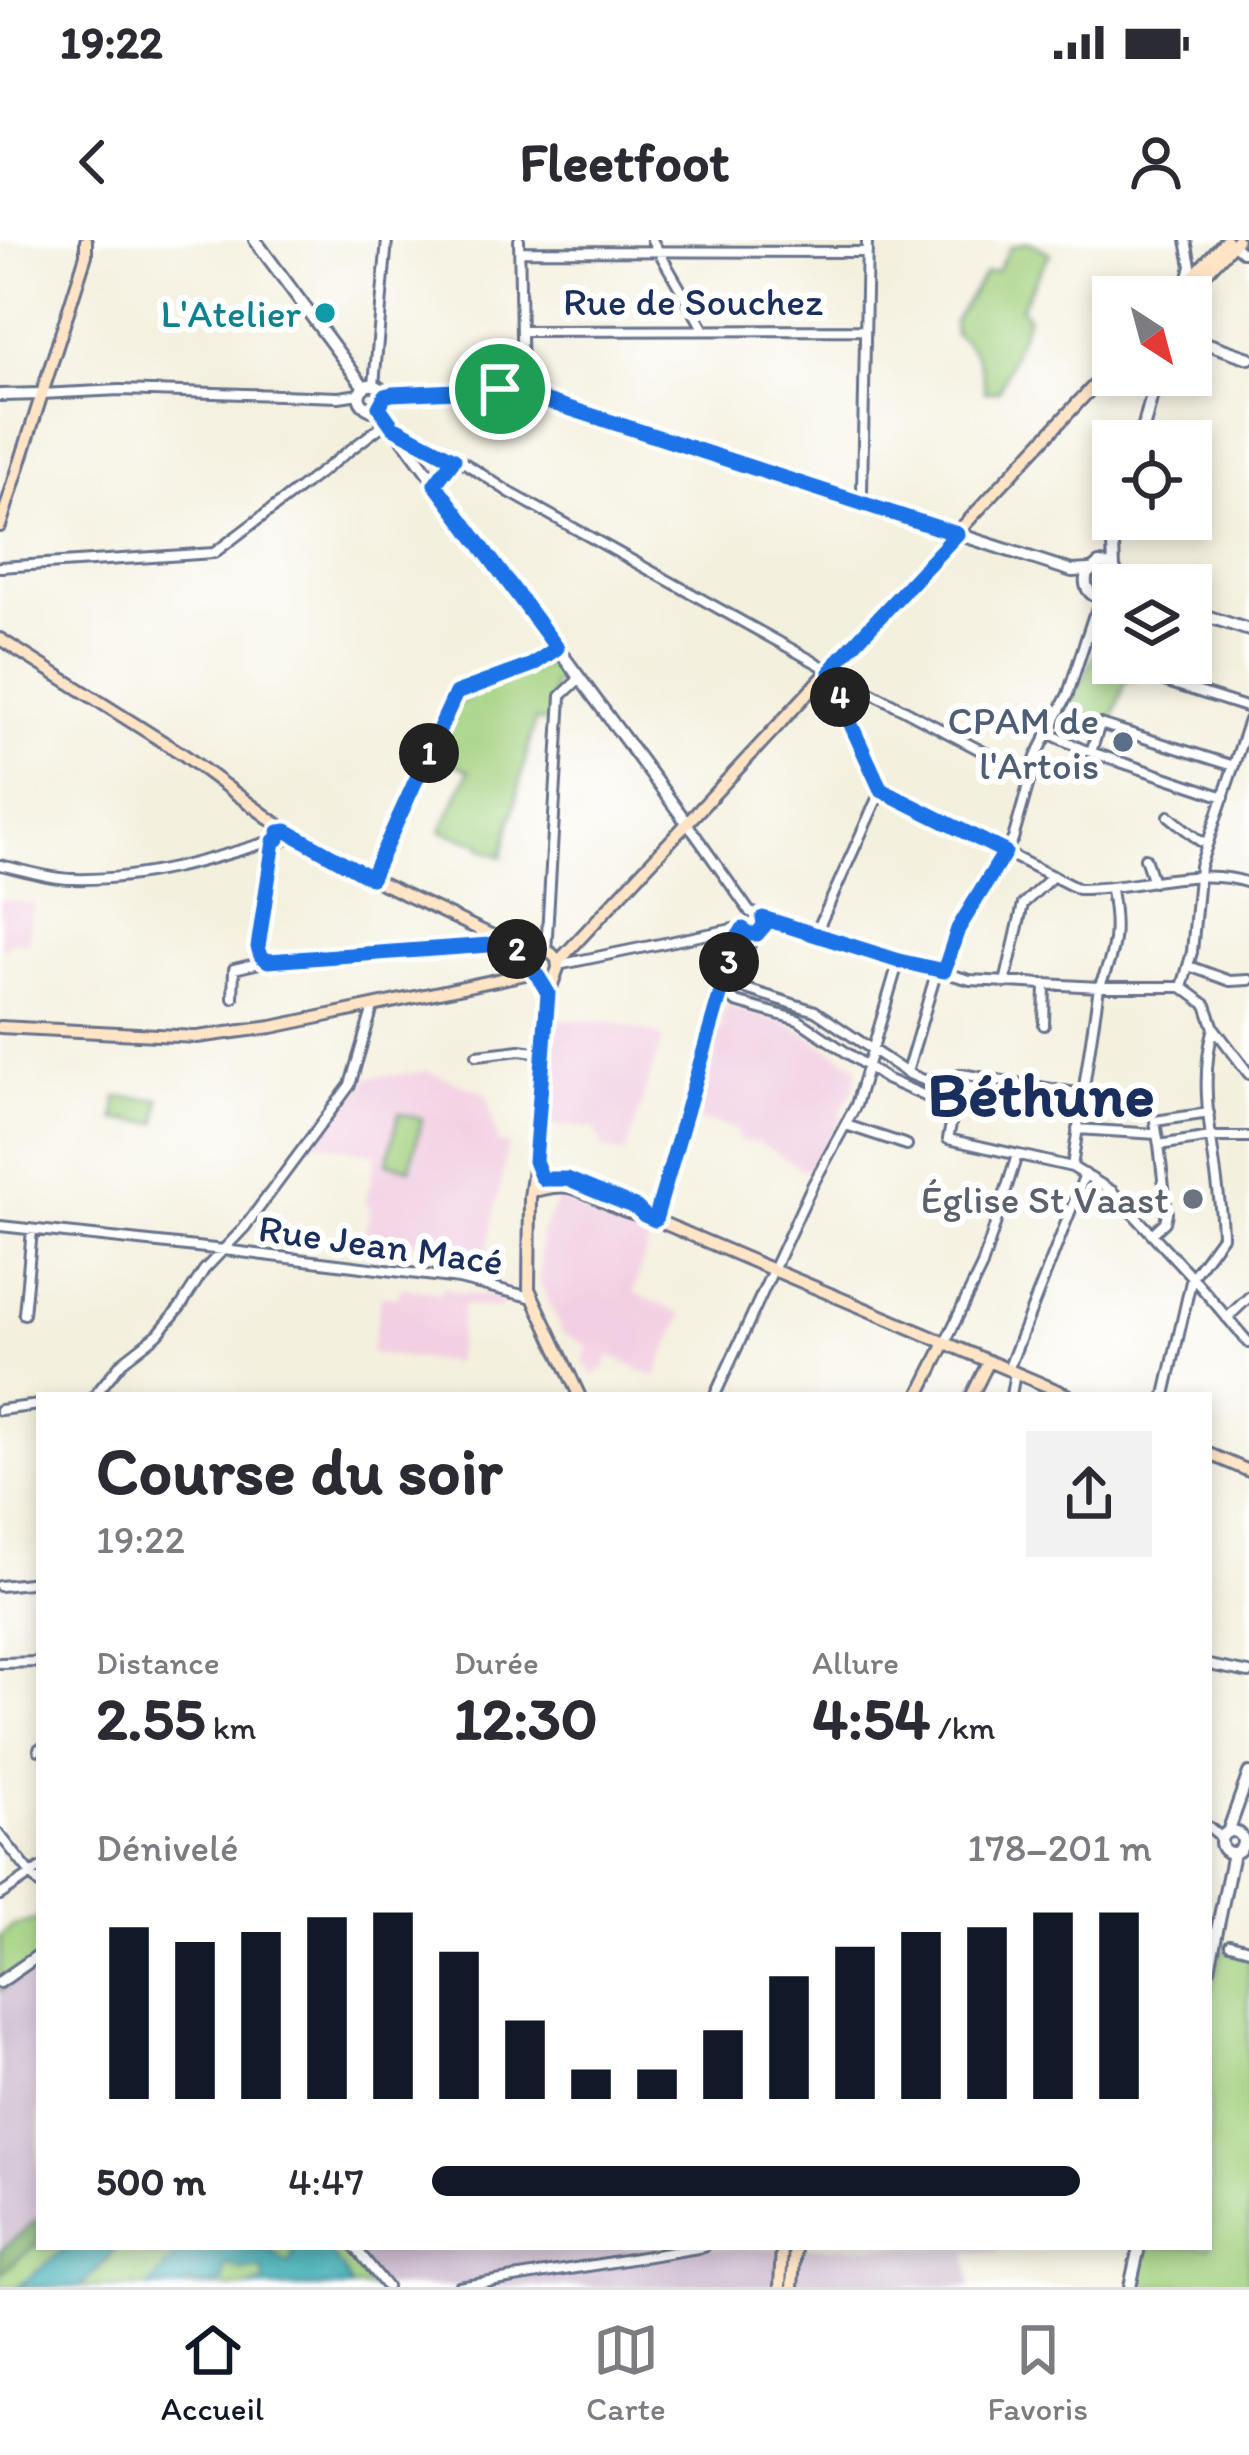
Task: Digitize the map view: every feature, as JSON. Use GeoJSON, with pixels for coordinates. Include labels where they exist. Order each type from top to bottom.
{"type":"FeatureCollection","features":[{"type":"Feature","properties":{"kind":"main road"},"geometry":{"type":"LineString","coordinates":[[0,505],[86,255],[86,241]]}},
{"type":"Feature","properties":{"kind":"main road"},"geometry":{"type":"LineString","coordinates":[[1192,276],[1232,242]]}},
{"type":"Feature","properties":{"kind":"main road"},"geometry":{"type":"LineString","coordinates":[[1199,276],[1232,242]]}},
{"type":"Feature","properties":{"kind":"main road"},"geometry":{"type":"LineString","coordinates":[[0,1028],[197,1037],[272,1027],[517,975],[573,946],[1092,388]]}},
{"type":"Feature","properties":{"kind":"main road"},"geometry":{"type":"LineString","coordinates":[[0,526],[38,394]]}},
{"type":"Feature","properties":{"kind":"main road"},"geometry":{"type":"LineString","coordinates":[[0,639],[184,755],[282,837],[306,843],[542,962]]}},
{"type":"Feature","properties":{"kind":"main road"},"geometry":{"type":"LineString","coordinates":[[542,962],[548,993],[530,1297],[578,1392]]}},
{"type":"Feature","properties":{"kind":"main road"},"geometry":{"type":"LineString","coordinates":[[540,1184],[568,1187],[649,1217],[1061,1392]]}},
{"type":"Feature","properties":{"kind":"main road"},"geometry":{"type":"LineString","coordinates":[[920,1392],[945,1342]]}},
{"type":"Feature","properties":{"kind":"main road"},"geometry":{"type":"LineString","coordinates":[[974,1392],[989,1361]]}},
{"type":"Feature","properties":{"kind":"main road"},"geometry":{"type":"LineString","coordinates":[[1212,1455],[1249,1471]]}},
{"type":"Feature","properties":{"kind":"main road"},"geometry":{"type":"LineString","coordinates":[[780,2287],[782,2250]]}},
{"type":"Feature","properties":{"kind":"main road"},"geometry":{"type":"LineString","coordinates":[[793,2287],[795,2250]]}},
{"type":"Feature","properties":{"kind":"street"},"geometry":{"type":"LineString","coordinates":[[255,240],[366,389]]}},
{"type":"Feature","properties":{"kind":"street"},"geometry":{"type":"LineString","coordinates":[[387,240],[363,406],[371,410],[500,389],[519,392],[1072,572],[1092,591]]}},
{"type":"Feature","properties":{"kind":"street"},"geometry":{"type":"LineString","coordinates":[[652,240],[704,330]]}},
{"type":"Feature","properties":{"kind":"street"},"geometry":{"type":"LineString","coordinates":[[859,502],[867,240]]}},
{"type":"Feature","properties":{"kind":"street"},"geometry":{"type":"LineString","coordinates":[[1186,240],[1188,276]]}},
{"type":"Feature","properties":{"kind":"street"},"geometry":{"type":"LineString","coordinates":[[1232,242],[1249,252]]}},
{"type":"Feature","properties":{"kind":"street"},"geometry":{"type":"LineString","coordinates":[[519,392],[519,246],[867,252]]}},
{"type":"Feature","properties":{"kind":"street","name":"Rue de Souchez"},"geometry":{"type":"LineString","coordinates":[[521,331],[865,330]]}},
{"type":"Feature","properties":{"kind":"street"},"geometry":{"type":"LineString","coordinates":[[1212,345],[1249,358]]}},
{"type":"Feature","properties":{"kind":"street"},"geometry":{"type":"LineString","coordinates":[[0,395],[120,390],[339,398],[381,388],[386,411],[435,484],[751,912]]}},
{"type":"Feature","properties":{"kind":"street"},"geometry":{"type":"LineString","coordinates":[[386,411],[454,459],[831,671],[1029,776]]}},
{"type":"Feature","properties":{"kind":"street"},"geometry":{"type":"LineString","coordinates":[[0,567],[214,553],[379,428],[386,411]]}},
{"type":"Feature","properties":{"kind":"street"},"geometry":{"type":"LineString","coordinates":[[435,484],[454,459]]}},
{"type":"Feature","properties":{"kind":"street"},"geometry":{"type":"LineString","coordinates":[[1096,564],[1114,540]]}},
{"type":"Feature","properties":{"kind":"street"},"geometry":{"type":"LineString","coordinates":[[1113,544],[1117,564]]}},
{"type":"Feature","properties":{"kind":"street"},"geometry":{"type":"LineString","coordinates":[[1072,572],[1092,567]]}},
{"type":"Feature","properties":{"kind":"street"},"geometry":{"type":"LineString","coordinates":[[1092,570],[1086,578],[1092,610]]}},
{"type":"Feature","properties":{"kind":"street"},"geometry":{"type":"LineString","coordinates":[[1212,617],[1249,629]]}},
{"type":"Feature","properties":{"kind":"street"},"geometry":{"type":"LineString","coordinates":[[907,1073],[958,929],[1018,822],[1029,776],[1068,694],[1092,619]]}},
{"type":"Feature","properties":{"kind":"street"},"geometry":{"type":"LineString","coordinates":[[371,878],[456,693],[532,665],[557,648]]}},
{"type":"Feature","properties":{"kind":"street"},"geometry":{"type":"LineString","coordinates":[[831,671],[832,683],[881,790],[1078,889],[1112,890],[1206,874],[1249,884]]}},
{"type":"Feature","properties":{"kind":"street"},"geometry":{"type":"LineString","coordinates":[[579,679],[561,696],[542,962],[762,930],[763,918]]}},
{"type":"Feature","properties":{"kind":"street"},"geometry":{"type":"LineString","coordinates":[[1173,684],[1249,708]]}},
{"type":"Feature","properties":{"kind":"street"},"geometry":{"type":"LineString","coordinates":[[1182,987],[1192,952],[1198,878],[1207,842],[1248,723]]}},
{"type":"Feature","properties":{"kind":"street"},"geometry":{"type":"LineString","coordinates":[[1091,752],[1100,724],[1234,766]]}},
{"type":"Feature","properties":{"kind":"street"},"geometry":{"type":"LineString","coordinates":[[1048,733],[1224,797]]}},
{"type":"Feature","properties":{"kind":"street"},"geometry":{"type":"LineString","coordinates":[[816,933],[881,790]]}},
{"type":"Feature","properties":{"kind":"street"},"geometry":{"type":"LineString","coordinates":[[1169,816],[1207,842]]}},
{"type":"Feature","properties":{"kind":"street"},"geometry":{"type":"LineString","coordinates":[[0,865],[69,879],[107,878],[154,873],[282,837]]}},
{"type":"Feature","properties":{"kind":"street"},"geometry":{"type":"LineString","coordinates":[[268,961],[258,947],[265,894],[282,837]]}},
{"type":"Feature","properties":{"kind":"street"},"geometry":{"type":"LineString","coordinates":[[1145,858],[1153,882]]}},
{"type":"Feature","properties":{"kind":"street"},"geometry":{"type":"LineString","coordinates":[[1005,983],[1023,904],[1053,876]]}},
{"type":"Feature","properties":{"kind":"street"},"geometry":{"type":"LineString","coordinates":[[1072,1167],[1099,987],[1116,939],[1112,890]]}},
{"type":"Feature","properties":{"kind":"street"},"geometry":{"type":"LineString","coordinates":[[1012,892],[1023,904]]}},
{"type":"Feature","properties":{"kind":"street"},"geometry":{"type":"LineString","coordinates":[[957,1094],[907,1073],[807,1006],[747,991],[740,985],[743,918],[758,913],[970,980],[1182,987],[1202,1002],[1214,1028],[1249,1073]]}},
{"type":"Feature","properties":{"kind":"street"},"geometry":{"type":"LineString","coordinates":[[649,1217],[736,940],[746,931]]}},
{"type":"Feature","properties":{"kind":"street"},"geometry":{"type":"LineString","coordinates":[[233,998],[234,969],[268,961],[489,945],[501,940]]}},
{"type":"Feature","properties":{"kind":"street"},"geometry":{"type":"LineString","coordinates":[[716,1392],[812,1186],[856,1105],[899,961]]}},
{"type":"Feature","properties":{"kind":"street"},"geometry":{"type":"LineString","coordinates":[[1189,965],[1230,981],[1249,980]]}},
{"type":"Feature","properties":{"kind":"street"},"geometry":{"type":"LineString","coordinates":[[1044,1025],[1045,985]]}},
{"type":"Feature","properties":{"kind":"street"},"geometry":{"type":"LineString","coordinates":[[720,994],[815,1030],[904,1089],[954,1108]]}},
{"type":"Feature","properties":{"kind":"street"},"geometry":{"type":"LineString","coordinates":[[97,1392],[182,1306],[350,1085],[373,1007]]}},
{"type":"Feature","properties":{"kind":"street"},"geometry":{"type":"LineString","coordinates":[[815,1030],[824,1016]]}},
{"type":"Feature","properties":{"kind":"street"},"geometry":{"type":"LineString","coordinates":[[1166,1392],[1192,1276],[1222,1236],[1209,1112],[1208,1053],[1214,1028]]}},
{"type":"Feature","properties":{"kind":"street"},"geometry":{"type":"LineString","coordinates":[[477,1055],[542,1053]]}},
{"type":"Feature","properties":{"kind":"street"},"geometry":{"type":"LineString","coordinates":[[1082,1094],[962,1074],[948,1139],[1072,1167],[1112,1192],[1249,1343]]}},
{"type":"Feature","properties":{"kind":"street"},"geometry":{"type":"LineString","coordinates":[[1152,1234],[1165,1222],[1167,1213],[1155,1120],[1209,1112]]}},
{"type":"Feature","properties":{"kind":"street"},"geometry":{"type":"LineString","coordinates":[[846,1125],[907,1145]]}},
{"type":"Feature","properties":{"kind":"street"},"geometry":{"type":"LineString","coordinates":[[1077,1129],[1158,1139],[1249,1137]]}},
{"type":"Feature","properties":{"kind":"street"},"geometry":{"type":"LineString","coordinates":[[945,1342],[982,1266],[1018,1155]]}},
{"type":"Feature","properties":{"kind":"street"},"geometry":{"type":"LineString","coordinates":[[1011,1392],[1012,1371],[1085,1174]]}},
{"type":"Feature","properties":{"kind":"street","name":"Rue Jean Macé"},"geometry":{"type":"LineString","coordinates":[[0,1226],[459,1279],[530,1297]]}},
{"type":"Feature","properties":{"kind":"street"},"geometry":{"type":"LineString","coordinates":[[24,1314],[32,1230]]}},
{"type":"Feature","properties":{"kind":"street"},"geometry":{"type":"LineString","coordinates":[[1227,1318],[1249,1297]]}},
{"type":"Feature","properties":{"kind":"street"},"geometry":{"type":"LineString","coordinates":[[0,1410],[36,1405]]}},
{"type":"Feature","properties":{"kind":"street"},"geometry":{"type":"LineString","coordinates":[[0,1586],[36,1582]]}},
{"type":"Feature","properties":{"kind":"street"},"geometry":{"type":"LineString","coordinates":[[0,1663],[36,1662]]}},
{"type":"Feature","properties":{"kind":"street"},"geometry":{"type":"LineString","coordinates":[[1212,1666],[1249,1673]]}},
{"type":"Feature","properties":{"kind":"street"},"geometry":{"type":"LineString","coordinates":[[1212,1828],[1225,1835],[1235,1832],[1246,1840],[1233,1853],[1224,1850],[1225,1835],[1249,1773]]}},
{"type":"Feature","properties":{"kind":"street"},"geometry":{"type":"LineString","coordinates":[[0,1835],[35,1872],[0,1895]]}},
{"type":"Feature","properties":{"kind":"street"},"geometry":{"type":"LineString","coordinates":[[1213,1936],[1233,1853]]}},
{"type":"Feature","properties":{"kind":"street"},"geometry":{"type":"LineString","coordinates":[[1230,1944],[1249,1949]]}},
{"type":"Feature","properties":{"kind":"street"},"geometry":{"type":"LineString","coordinates":[[0,1982],[36,1957]]}},
{"type":"Feature","properties":{"kind":"street"},"geometry":{"type":"LineString","coordinates":[[357,2250],[387,2287]]}},
{"type":"Feature","properties":{"kind":"street"},"geometry":{"type":"LineString","coordinates":[[459,2287],[686,2250]]}},
{"type":"Feature","properties":{"kind":"street"},"geometry":{"type":"LineString","coordinates":[[1130,2287],[1138,2250]]}},
{"type":"Feature","properties":{"kind":"shaded area"},"geometry":{"type":"Polygon","coordinates":[[[0,899],[34,904],[27,943],[8,941],[6,948],[0,947],[0,899]]]}},
{"type":"Feature","properties":{"kind":"shaded area"},"geometry":{"type":"Polygon","coordinates":[[[726,1005],[791,1025],[857,1066],[853,1090],[840,1113],[843,1116],[811,1174],[756,1141],[740,1142],[735,1129],[696,1119],[719,1030],[724,1027],[726,1005]]]}},
{"type":"Feature","properties":{"kind":"shaded area"},"geometry":{"type":"Polygon","coordinates":[[[552,1019],[613,1022],[663,1037],[625,1155],[600,1148],[596,1128],[546,1125],[552,1019]]]}},
{"type":"Feature","properties":{"kind":"shaded area"},"geometry":{"type":"Polygon","coordinates":[[[427,1071],[487,1094],[498,1143],[510,1145],[485,1278],[467,1273],[468,1254],[365,1233],[371,1206],[365,1204],[377,1154],[313,1142],[352,1091],[365,1087],[364,1078],[427,1071]]]}},
{"type":"Feature","properties":{"kind":"shaded area"},"geometry":{"type":"Polygon","coordinates":[[[560,1195],[623,1223],[652,1229],[634,1292],[683,1315],[655,1377],[609,1355],[604,1370],[597,1369],[593,1376],[589,1366],[583,1365],[588,1346],[562,1332],[539,1281],[541,1233],[560,1195]]]}},
{"type":"Feature","properties":{"kind":"shaded area"},"geometry":{"type":"Polygon","coordinates":[[[400,1287],[441,1293],[443,1287],[501,1297],[500,1309],[463,1305],[455,1363],[371,1353],[381,1296],[398,1296],[400,1287]]]}},
{"type":"Feature","properties":{"kind":"shaded area"},"geometry":{"type":"Polygon","coordinates":[[[36,1966],[36,2221],[0,2251],[0,1991],[36,1966]]]}},
{"type":"Feature","properties":{"kind":"shaded area"},"geometry":{"type":"Polygon","coordinates":[[[351,2250],[998,2250],[967,2253],[971,2287],[379,2287],[351,2250]]]}},
{"type":"Feature","properties":{"kind":"green space"},"geometry":{"type":"Polygon","coordinates":[[[1030,242],[1050,253],[1020,308],[1028,316],[999,390],[985,392],[978,359],[955,334],[954,321],[985,273],[997,271],[1010,247],[1030,242]]]}},
{"type":"Feature","properties":{"kind":"green space"},"geometry":{"type":"Polygon","coordinates":[[[1092,660],[1092,684],[1125,684],[1110,728],[1070,708],[1092,660]]]}},
{"type":"Feature","properties":{"kind":"green space"},"geometry":{"type":"Polygon","coordinates":[[[552,661],[564,677],[553,684],[551,723],[535,720],[502,857],[481,844],[441,831],[469,771],[434,754],[454,709],[484,689],[552,661]]]}},
{"type":"Feature","properties":{"kind":"green space"},"geometry":{"type":"Polygon","coordinates":[[[117,1097],[160,1099],[158,1123],[115,1120],[117,1097]]]}},
{"type":"Feature","properties":{"kind":"green space"},"geometry":{"type":"Polygon","coordinates":[[[399,1113],[422,1119],[410,1168],[387,1163],[399,1113]]]}},
{"type":"Feature","properties":{"kind":"green space"},"geometry":{"type":"Polygon","coordinates":[[[36,1920],[36,1966],[0,1991],[0,1936],[13,1926],[36,1920]]]}},
{"type":"Feature","properties":{"kind":"green space"},"geometry":{"type":"Polygon","coordinates":[[[1222,1950],[1249,1958],[1249,2287],[1137,2287],[1145,2250],[1212,2250],[1212,1986],[1222,1950]]]}},
{"type":"Feature","properties":{"kind":"green space"},"geometry":{"type":"Polygon","coordinates":[[[36,2221],[36,2244],[0,2274],[0,2251],[36,2221]]]}},
{"type":"Feature","properties":{"kind":"green space"},"geometry":{"type":"Polygon","coordinates":[[[36,2244],[36,2250],[351,2250],[379,2287],[0,2287],[0,2274],[36,2244]]]}},
{"type":"Feature","properties":{"kind":"water"},"geometry":{"type":"Polygon","coordinates":[[[63,2250],[114,2250],[79,2287],[18,2287],[63,2250]]]}},
{"type":"Feature","properties":{"kind":"water"},"geometry":{"type":"Polygon","coordinates":[[[180,2250],[270,2250],[288,2264],[293,2250],[327,2250],[351,2287],[248,2287],[265,2281],[262,2268],[243,2270],[229,2265],[219,2284],[149,2287],[180,2250]]]}},
{"type":"Feature","properties":{"kind":"place","name":"L'Atelier"},"geometry":{"type":"Point","coordinates":[325,313]}},
{"type":"Feature","properties":{"kind":"place","name":"CPAM de l'Artois"},"geometry":{"type":"Point","coordinates":[1123,742]}},
{"type":"Feature","properties":{"kind":"place","name":"Église St Vaast"},"geometry":{"type":"Point","coordinates":[1193,1199]}},
{"type":"Feature","properties":{"kind":"district","name":"Béthune"},"geometry":{"type":"Point","coordinates":[1041,1094]}},
{"type":"Feature","properties":{"kind":"route"},"geometry":{"type":"LineString","coordinates":[[500,389],[957,534],[841,658],[831,671],[832,683],[881,790],[1005,852],[958,929],[944,971],[763,918],[764,926],[757,934],[743,929],[655,1220],[591,1188],[541,1176],[535,1161],[548,993],[533,962],[522,952],[501,940],[489,945],[268,961],[258,947],[279,832],[287,831],[371,878],[456,693],[532,665],[557,648],[435,484],[454,459],[393,427],[379,407],[392,394],[500,389]]}}]}
